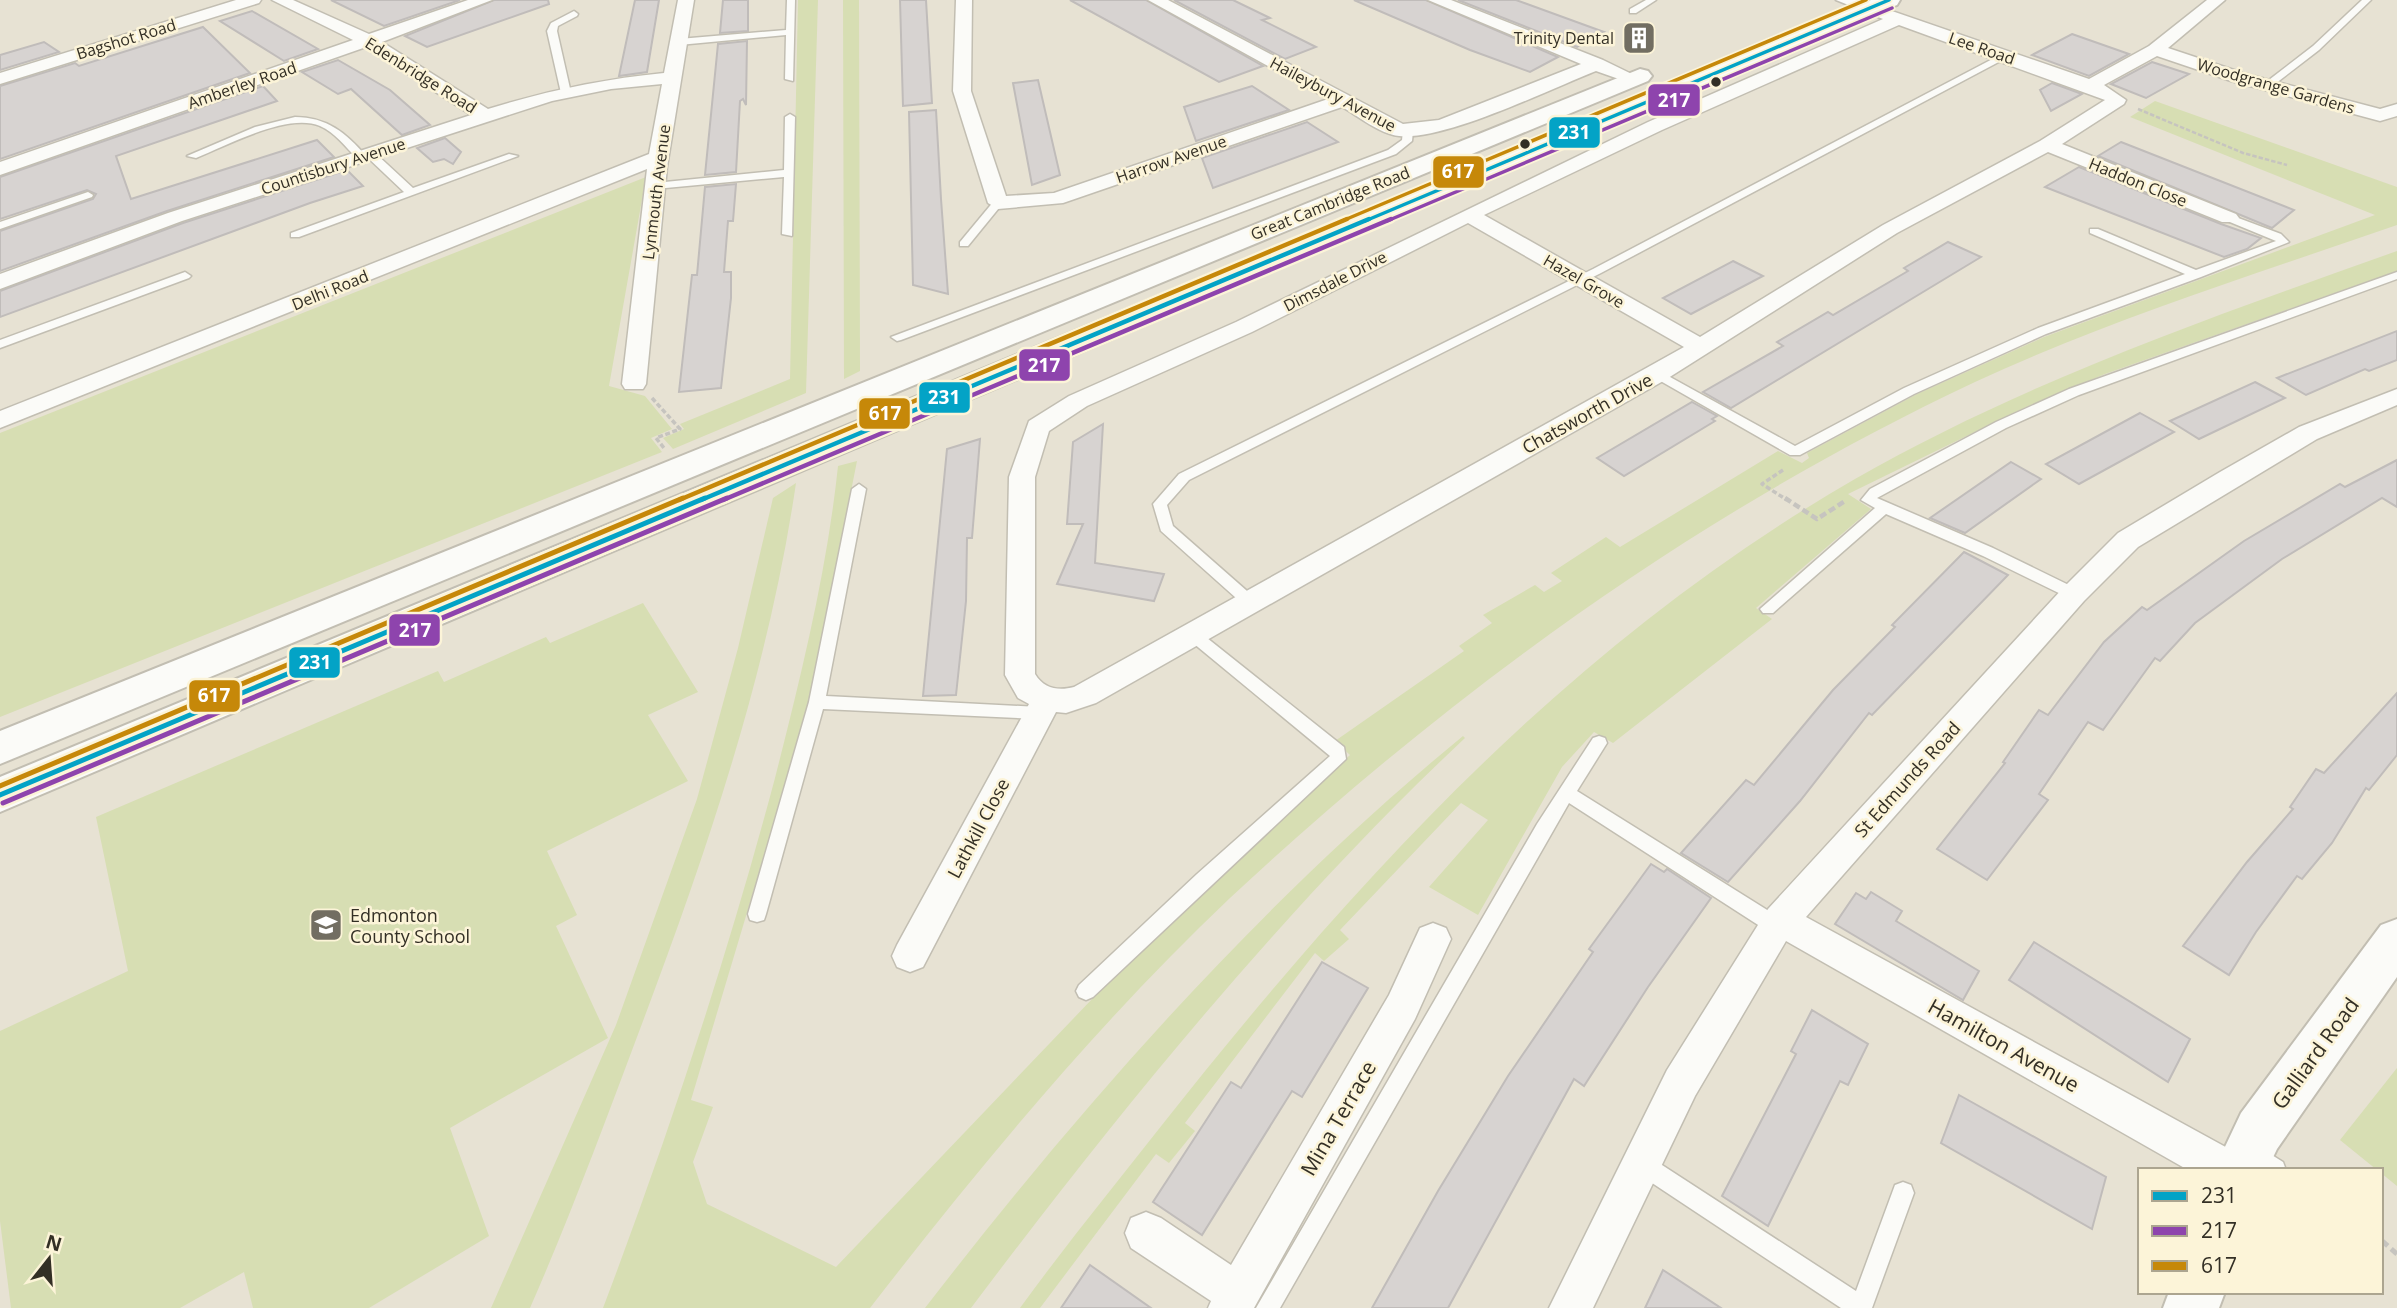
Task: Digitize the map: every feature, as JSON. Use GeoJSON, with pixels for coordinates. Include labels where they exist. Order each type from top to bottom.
{"type":"FeatureCollection","features":[{"type":"Feature","properties":{"kind":"main road","name":"Great Cambridge Road"},"geometry":{"type":"LineString","coordinates":[[0,748],[1829,0]]}},
{"type":"Feature","properties":{"kind":"main road","name":"Great Cambridge Road"},"geometry":{"type":"LineString","coordinates":[[0,795],[1747,60],[1885,10]]}},
{"type":"Feature","properties":{"kind":"main road"},"geometry":{"type":"LineString","coordinates":[[1633,79],[1643,84],[1666,84],[1747,60]]}},
{"type":"Feature","properties":{"kind":"main road","name":"Galliard Road"},"geometry":{"type":"LineString","coordinates":[[2247,1165],[2397,939]]}},
{"type":"Feature","properties":{"kind":"street","name":"Bagshot Road"},"geometry":{"type":"LineString","coordinates":[[0,79],[253,0]]}},
{"type":"Feature","properties":{"kind":"street","name":"Edenbridge Road"},"geometry":{"type":"LineString","coordinates":[[280,0],[369,41],[485,116]]}},
{"type":"Feature","properties":{"kind":"street","name":"Amberley Road"},"geometry":{"type":"LineString","coordinates":[[0,169],[484,0]]}},
{"type":"Feature","properties":{"kind":"street","name":"Lynmouth Avenue"},"geometry":{"type":"LineString","coordinates":[[635,384],[658,158],[686,0]]}},
{"type":"Feature","properties":{"kind":"street"},"geometry":{"type":"LineString","coordinates":[[964,0],[962,90],[998,203]]}},
{"type":"Feature","properties":{"kind":"street","name":"Haileybury Avenue"},"geometry":{"type":"LineString","coordinates":[[1156,0],[1341,101],[1392,127],[1408,131],[1446,124],[1598,64]]}},
{"type":"Feature","properties":{"kind":"street"},"geometry":{"type":"LineString","coordinates":[[1436,0],[1633,79]]}},
{"type":"Feature","properties":{"kind":"street","name":"Lee Road"},"geometry":{"type":"LineString","coordinates":[[1844,0],[1885,10],[2090,86],[2117,100]]}},
{"type":"Feature","properties":{"kind":"street"},"geometry":{"type":"LineString","coordinates":[[2090,86],[2155,50],[2217,0]]}},
{"type":"Feature","properties":{"kind":"street","name":"Dimsdale Drive"},"geometry":{"type":"LineString","coordinates":[[1043,707],[1020,675],[1019,641],[1022,477],[1038,427],[1078,401],[1244,327],[1468,215],[1656,126],[1885,10]]}},
{"type":"Feature","properties":{"kind":"street","name":"Woodgrange Gardens"},"geometry":{"type":"LineString","coordinates":[[2155,50],[2268,85],[2380,115],[2397,110]]}},
{"type":"Feature","properties":{"kind":"street","name":"Countisbury Avenue"},"geometry":{"type":"LineString","coordinates":[[0,282],[175,216],[485,116],[566,93],[611,84],[673,78]]}},
{"type":"Feature","properties":{"kind":"street","name":"Chatsworth Drive"},"geometry":{"type":"LineString","coordinates":[[1043,707],[1085,695],[1656,374],[1890,229],[2047,145],[2117,100]]}},
{"type":"Feature","properties":{"kind":"street","name":"Harrow Avenue"},"geometry":{"type":"LineString","coordinates":[[998,203],[1056,199],[1341,101]]}},
{"type":"Feature","properties":{"kind":"street","name":"Haddon Close"},"geometry":{"type":"LineString","coordinates":[[2047,145],[2230,218]]}},
{"type":"Feature","properties":{"kind":"street","name":"Delhi Road"},"geometry":{"type":"LineString","coordinates":[[0,420],[658,158]]}},
{"type":"Feature","properties":{"kind":"street","name":"Hazel Grove"},"geometry":{"type":"LineString","coordinates":[[1468,215],[1700,347]]}},
{"type":"Feature","properties":{"kind":"street","name":"St Edmunds Road"},"geometry":{"type":"LineString","coordinates":[[1571,1308],[1681,1083],[1778,923],[2074,594],[2127,540],[2308,433],[2397,396]]}},
{"type":"Feature","properties":{"kind":"street","name":"Lathkill Close"},"geometry":{"type":"LineString","coordinates":[[910,956],[1043,707]]}},
{"type":"Feature","properties":{"kind":"street","name":"Hamilton Avenue"},"geometry":{"type":"LineString","coordinates":[[1778,923],[2247,1165]]}},
{"type":"Feature","properties":{"kind":"street","name":"Mina Terrace"},"geometry":{"type":"LineString","coordinates":[[1245,1303],[1402,1007],[1433,939]]}},
{"type":"Feature","properties":{"kind":"street"},"geometry":{"type":"LineString","coordinates":[[1146,1233],[1245,1303]]}},
{"type":"Feature","properties":{"kind":"lane"},"geometry":{"type":"LineString","coordinates":[[790,79],[791,0]]}},
{"type":"Feature","properties":{"kind":"lane"},"geometry":{"type":"LineString","coordinates":[[1633,11],[1652,0]]}},
{"type":"Feature","properties":{"kind":"lane"},"geometry":{"type":"LineString","coordinates":[[2268,85],[2316,48],[2367,0]]}},
{"type":"Feature","properties":{"kind":"lane"},"geometry":{"type":"LineString","coordinates":[[566,93],[552,31],[554,25],[574,14]]}},
{"type":"Feature","properties":{"kind":"lane"},"geometry":{"type":"LineString","coordinates":[[679,42],[790,32]]}},
{"type":"Feature","properties":{"kind":"lane"},"geometry":{"type":"LineString","coordinates":[[1250,602],[1166,528],[1160,504],[1184,477],[1580,279],[2005,56]]}},
{"type":"Feature","properties":{"kind":"lane"},"geometry":{"type":"LineString","coordinates":[[788,234],[790,117]]}},
{"type":"Feature","properties":{"kind":"lane"},"geometry":{"type":"LineString","coordinates":[[192,156],[281,123],[302,118],[324,123],[412,192]]}},
{"type":"Feature","properties":{"kind":"lane"},"geometry":{"type":"LineString","coordinates":[[897,337],[1392,152],[1407,141],[1408,131]]}},
{"type":"Feature","properties":{"kind":"lane"},"geometry":{"type":"LineString","coordinates":[[295,235],[513,156]]}},
{"type":"Feature","properties":{"kind":"lane"},"geometry":{"type":"LineString","coordinates":[[655,186],[789,173]]}},
{"type":"Feature","properties":{"kind":"lane"},"geometry":{"type":"LineString","coordinates":[[0,226],[88,195]]}},
{"type":"Feature","properties":{"kind":"lane"},"geometry":{"type":"LineString","coordinates":[[964,244],[998,203]]}},
{"type":"Feature","properties":{"kind":"lane"},"geometry":{"type":"LineString","coordinates":[[1656,374],[1795,452],[1909,391],[2042,331],[2283,242],[2277,236],[2230,218]]}},
{"type":"Feature","properties":{"kind":"lane"},"geometry":{"type":"LineString","coordinates":[[2094,231],[2197,275]]}},
{"type":"Feature","properties":{"kind":"lane"},"geometry":{"type":"LineString","coordinates":[[2074,594],[1988,552],[1868,500],[1875,492],[1989,431],[2074,392],[2397,275]]}},
{"type":"Feature","properties":{"kind":"lane"},"geometry":{"type":"LineString","coordinates":[[0,344],[185,276]]}},
{"type":"Feature","properties":{"kind":"lane"},"geometry":{"type":"LineString","coordinates":[[757,914],[817,702],[859,489]]}},
{"type":"Feature","properties":{"kind":"lane"},"geometry":{"type":"LineString","coordinates":[[1769,609],[1885,507]]}},
{"type":"Feature","properties":{"kind":"lane"},"geometry":{"type":"LineString","coordinates":[[1087,991],[1203,880],[1338,759],[1338,752],[1192,634]]}},
{"type":"Feature","properties":{"kind":"lane"},"geometry":{"type":"LineString","coordinates":[[817,702],[1043,707]]}},
{"type":"Feature","properties":{"kind":"lane"},"geometry":{"type":"LineString","coordinates":[[1245,1303],[1565,792],[1599,743]]}},
{"type":"Feature","properties":{"kind":"lane"},"geometry":{"type":"LineString","coordinates":[[1565,792],[1778,923]]}},
{"type":"Feature","properties":{"kind":"lane"},"geometry":{"type":"LineString","coordinates":[[1642,1163],[1861,1308],[1903,1193]]}},
{"type":"Feature","properties":{"kind":"path"},"geometry":{"type":"LineString","coordinates":[[2117,100],[2243,153],[2287,165]]}},
{"type":"Feature","properties":{"kind":"path"},"geometry":{"type":"LineString","coordinates":[[635,384],[649,395],[680,429],[656,438]]}},
{"type":"Feature","properties":{"kind":"path"},"geometry":{"type":"LineString","coordinates":[[1789,467],[1762,484],[1817,519],[1851,497]]}},
{"type":"Feature","properties":{"kind":"path"},"geometry":{"type":"LineString","coordinates":[[2383,1242],[2397,1254]]}},
{"type":"Feature","properties":{"kind":"green space"},"geometry":{"type":"Polygon","coordinates":[[[798,0],[818,0],[806,393],[673,449],[663,438],[684,429],[680,424],[790,379],[798,0]]]}},
{"type":"Feature","properties":{"kind":"green space"},"geometry":{"type":"Polygon","coordinates":[[[843,0],[859,0],[860,371],[844,379],[843,0]]]}},
{"type":"Feature","properties":{"kind":"green space"},"geometry":{"type":"Polygon","coordinates":[[[2155,101],[2397,187],[2397,225],[2131,318],[1975,382],[1873,433],[1774,488],[1583,611],[1491,678],[1402,748],[1315,821],[1230,898],[1134,994],[1042,1096],[870,1308],[603,1308],[696,1045],[757,845],[812,623],[838,466],[857,461],[807,712],[691,1100],[713,1107],[693,1162],[707,1204],[836,1267],[1158,930],[1350,755],[1335,741],[1464,651],[1459,646],[1492,623],[1483,615],[1535,585],[1544,592],[1562,581],[1551,573],[1606,537],[1620,547],[1778,451],[1802,463],[1809,458],[1807,453],[1917,394],[2044,337],[2375,215],[2130,117],[2155,101]]]}},
{"type":"Feature","properties":{"kind":"green space"},"geometry":{"type":"Polygon","coordinates":[[[646,177],[609,386],[645,396],[672,429],[651,438],[662,452],[0,717],[0,433],[646,177]]]}},
{"type":"Feature","properties":{"kind":"green space"},"geometry":{"type":"Polygon","coordinates":[[[2397,251],[2397,271],[2105,374],[2026,407],[1848,494],[1871,509],[1756,608],[1772,619],[1613,743],[1594,732],[1562,767],[1478,915],[1429,887],[1488,820],[1461,803],[1340,930],[1349,939],[1324,961],[1315,953],[1185,1123],[1195,1131],[1169,1163],[1156,1154],[1040,1308],[1020,1308],[1238,1031],[1315,940],[1395,852],[1478,768],[1565,688],[1656,613],[1752,543],[1855,479],[1986,411],[2189,326],[2397,251]]]}},
{"type":"Feature","properties":{"kind":"green space"},"geometry":{"type":"Polygon","coordinates":[[[796,483],[769,625],[732,764],[662,969],[585,1173],[530,1308],[491,1308],[616,1025],[697,799],[738,648],[773,498],[796,483]]]}},
{"type":"Feature","properties":{"kind":"green space","name":"Edmonton County School"},"geometry":{"type":"Polygon","coordinates":[[[643,603],[698,692],[648,715],[688,781],[547,851],[577,915],[556,926],[608,1038],[450,1128],[489,1236],[369,1308],[253,1308],[244,1272],[180,1308],[11,1308],[0,1221],[0,1031],[128,971],[96,817],[438,671],[444,682],[546,637],[550,643],[643,603]]]}},
{"type":"Feature","properties":{"kind":"green space"},"geometry":{"type":"Polygon","coordinates":[[[1463,736],[1465,738],[1333,870],[1206,1012],[1085,1159],[971,1308],[925,1308],[1048,1155],[1178,1007],[1316,866],[1463,736]]]}},
{"type":"Feature","properties":{"kind":"green space"},"geometry":{"type":"Polygon","coordinates":[[[2397,1068],[2397,1186],[2383,1175],[2383,1168],[2375,1168],[2340,1140],[2397,1068]]]}},
{"type":"Feature","properties":{"kind":"building"},"geometry":{"type":"Polygon","coordinates":[[[331,0],[460,0],[384,26],[331,0]]]}},
{"type":"Feature","properties":{"kind":"building"},"geometry":{"type":"Polygon","coordinates":[[[494,0],[548,0],[549,4],[427,47],[405,36],[494,0]]]}},
{"type":"Feature","properties":{"kind":"building"},"geometry":{"type":"Polygon","coordinates":[[[635,0],[659,0],[647,72],[619,76],[635,0]]]}},
{"type":"Feature","properties":{"kind":"building"},"geometry":{"type":"Polygon","coordinates":[[[723,0],[748,0],[748,31],[720,33],[723,0]]]}},
{"type":"Feature","properties":{"kind":"building"},"geometry":{"type":"Polygon","coordinates":[[[900,0],[926,0],[932,103],[903,106],[900,0]]]}},
{"type":"Feature","properties":{"kind":"building"},"geometry":{"type":"Polygon","coordinates":[[[1070,0],[1146,0],[1263,66],[1219,82],[1070,0]]]}},
{"type":"Feature","properties":{"kind":"building"},"geometry":{"type":"Polygon","coordinates":[[[1174,0],[1233,0],[1270,18],[1262,20],[1316,47],[1285,59],[1174,0]]]}},
{"type":"Feature","properties":{"kind":"building"},"geometry":{"type":"Polygon","coordinates":[[[1354,0],[1426,0],[1558,57],[1530,72],[1470,50],[1354,0]]]}},
{"type":"Feature","properties":{"kind":"building"},"geometry":{"type":"Polygon","coordinates":[[[1458,0],[1516,0],[1604,32],[1577,47],[1458,0]]]}},
{"type":"Feature","properties":{"kind":"building"},"geometry":{"type":"Polygon","coordinates":[[[252,11],[318,49],[284,61],[220,21],[252,11]]]}},
{"type":"Feature","properties":{"kind":"building"},"geometry":{"type":"Polygon","coordinates":[[[203,27],[250,73],[0,159],[0,86],[75,63],[79,66],[203,27]]]}},
{"type":"Feature","properties":{"kind":"building"},"geometry":{"type":"Polygon","coordinates":[[[2072,34],[2129,54],[2089,76],[2032,55],[2072,34]]]}},
{"type":"Feature","properties":{"kind":"building"},"geometry":{"type":"Polygon","coordinates":[[[747,41],[746,105],[743,99],[740,101],[736,172],[705,175],[718,44],[747,41]]]}},
{"type":"Feature","properties":{"kind":"building"},"geometry":{"type":"Polygon","coordinates":[[[44,42],[59,52],[0,70],[0,55],[44,42]]]}},
{"type":"Feature","properties":{"kind":"building"},"geometry":{"type":"Polygon","coordinates":[[[338,60],[390,90],[430,125],[402,135],[351,89],[338,94],[302,72],[338,60]]]}},
{"type":"Feature","properties":{"kind":"building"},"geometry":{"type":"Polygon","coordinates":[[[2152,62],[2189,74],[2146,98],[2111,84],[2152,62]]]}},
{"type":"Feature","properties":{"kind":"building"},"geometry":{"type":"Polygon","coordinates":[[[1038,80],[1060,175],[1032,185],[1013,83],[1038,80]]]}},
{"type":"Feature","properties":{"kind":"building"},"geometry":{"type":"Polygon","coordinates":[[[2052,83],[2082,94],[2051,111],[2040,90],[2052,83]]]}},
{"type":"Feature","properties":{"kind":"building"},"geometry":{"type":"Polygon","coordinates":[[[263,86],[277,101],[116,156],[131,199],[317,140],[334,157],[167,211],[0,271],[0,231],[93,199],[96,194],[87,190],[0,219],[0,177],[263,86]]]}},
{"type":"Feature","properties":{"kind":"building"},"geometry":{"type":"Polygon","coordinates":[[[1252,86],[1289,110],[1196,141],[1184,107],[1252,86]]]}},
{"type":"Feature","properties":{"kind":"building"},"geometry":{"type":"Polygon","coordinates":[[[936,110],[948,294],[913,285],[909,112],[936,110]]]}},
{"type":"Feature","properties":{"kind":"building"},"geometry":{"type":"Polygon","coordinates":[[[1307,122],[1338,142],[1213,188],[1202,158],[1307,122]]]}},
{"type":"Feature","properties":{"kind":"building"},"geometry":{"type":"Polygon","coordinates":[[[445,138],[461,152],[453,164],[444,159],[433,162],[417,148],[445,138]]]}},
{"type":"Feature","properties":{"kind":"building"},"geometry":{"type":"Polygon","coordinates":[[[2121,142],[2294,210],[2272,228],[2098,156],[2121,142]]]}},
{"type":"Feature","properties":{"kind":"building"},"geometry":{"type":"Polygon","coordinates":[[[2079,167],[2261,238],[2247,249],[2224,257],[2045,187],[2079,167]]]}},
{"type":"Feature","properties":{"kind":"building"},"geometry":{"type":"Polygon","coordinates":[[[347,170],[363,186],[0,317],[0,291],[183,223],[347,170]]]}},
{"type":"Feature","properties":{"kind":"building"},"geometry":{"type":"Polygon","coordinates":[[[736,184],[733,221],[728,221],[724,272],[731,272],[731,298],[721,388],[679,392],[692,275],[697,275],[705,187],[736,184]]]}},
{"type":"Feature","properties":{"kind":"building"},"geometry":{"type":"Polygon","coordinates":[[[1948,242],[1981,257],[1731,408],[1703,392],[1783,346],[1777,342],[1828,312],[1833,315],[1908,271],[1904,268],[1948,242]]]}},
{"type":"Feature","properties":{"kind":"building"},"geometry":{"type":"Polygon","coordinates":[[[1733,261],[1763,276],[1691,314],[1663,298],[1733,261]]]}},
{"type":"Feature","properties":{"kind":"building"},"geometry":{"type":"Polygon","coordinates":[[[2397,331],[2397,360],[2369,371],[2365,369],[2306,395],[2277,378],[2397,331]]]}},
{"type":"Feature","properties":{"kind":"building"},"geometry":{"type":"Polygon","coordinates":[[[2255,382],[2285,398],[2199,439],[2170,421],[2255,382]]]}},
{"type":"Feature","properties":{"kind":"building"},"geometry":{"type":"Polygon","coordinates":[[[1692,402],[1717,416],[1712,419],[1715,421],[1624,476],[1597,458],[1692,402]]]}},
{"type":"Feature","properties":{"kind":"building"},"geometry":{"type":"Polygon","coordinates":[[[2140,413],[2174,432],[2079,484],[2046,464],[2140,413]]]}},
{"type":"Feature","properties":{"kind":"building"},"geometry":{"type":"Polygon","coordinates":[[[1103,424],[1095,563],[1164,574],[1154,601],[1057,584],[1083,524],[1067,524],[1073,442],[1103,424]]]}},
{"type":"Feature","properties":{"kind":"building"},"geometry":{"type":"Polygon","coordinates":[[[980,439],[972,538],[967,538],[966,601],[956,695],[923,696],[947,449],[980,439]]]}},
{"type":"Feature","properties":{"kind":"building"},"geometry":{"type":"Polygon","coordinates":[[[2397,460],[2397,507],[2382,498],[2282,559],[2195,623],[2160,661],[2155,658],[2103,730],[2088,722],[2039,794],[2048,800],[1987,880],[1937,849],[2005,763],[2003,762],[2039,710],[2048,715],[2104,642],[2142,607],[2147,610],[2244,541],[2340,484],[2345,487],[2397,460]]]}},
{"type":"Feature","properties":{"kind":"building"},"geometry":{"type":"Polygon","coordinates":[[[2011,462],[2041,479],[1965,533],[1930,518],[2011,462]]]}},
{"type":"Feature","properties":{"kind":"building"},"geometry":{"type":"Polygon","coordinates":[[[1964,552],[2008,575],[1872,715],[1869,713],[1800,801],[1728,882],[1681,853],[1746,780],[1754,785],[1833,690],[1964,552]]]}},
{"type":"Feature","properties":{"kind":"building"},"geometry":{"type":"Polygon","coordinates":[[[2397,693],[2397,755],[2369,790],[2366,788],[2332,843],[2302,879],[2297,876],[2229,975],[2183,946],[2247,862],[2293,809],[2290,807],[2316,769],[2324,773],[2397,693]]]}},
{"type":"Feature","properties":{"kind":"building"},"geometry":{"type":"Polygon","coordinates":[[[1651,864],[1664,872],[1667,869],[1711,898],[1648,987],[1584,1086],[1574,1079],[1448,1308],[1372,1308],[1438,1191],[1508,1076],[1593,952],[1589,949],[1651,864]]]}},
{"type":"Feature","properties":{"kind":"building"},"geometry":{"type":"Polygon","coordinates":[[[1871,892],[1902,911],[1896,921],[1979,971],[1963,1000],[1835,924],[1856,893],[1866,899],[1871,892]]]}},
{"type":"Feature","properties":{"kind":"building"},"geometry":{"type":"Polygon","coordinates":[[[2034,942],[2190,1039],[2168,1082],[2009,980],[2034,942]]]}},
{"type":"Feature","properties":{"kind":"building"},"geometry":{"type":"Polygon","coordinates":[[[1322,962],[1368,988],[1302,1097],[1292,1091],[1202,1235],[1153,1202],[1231,1082],[1241,1088],[1322,962]]]}},
{"type":"Feature","properties":{"kind":"building"},"geometry":{"type":"Polygon","coordinates":[[[1812,1010],[1868,1044],[1848,1085],[1840,1081],[1768,1226],[1722,1196],[1796,1054],[1791,1051],[1812,1010]]]}},
{"type":"Feature","properties":{"kind":"building"},"geometry":{"type":"Polygon","coordinates":[[[1959,1095],[2106,1177],[2092,1229],[1941,1143],[1959,1095]]]}},
{"type":"Feature","properties":{"kind":"building"},"geometry":{"type":"Polygon","coordinates":[[[1090,1265],[1151,1308],[1061,1308],[1090,1265]]]}},
{"type":"Feature","properties":{"kind":"building"},"geometry":{"type":"Polygon","coordinates":[[[1663,1270],[1721,1308],[1645,1308],[1663,1270]]]}},
{"type":"Feature","properties":{"kind":"transit line","name":"617"},"geometry":{"type":"LineString","coordinates":[[0,786],[1866,0]]}},
{"type":"Feature","properties":{"kind":"transit line","name":"231"},"geometry":{"type":"LineString","coordinates":[[0,795],[1889,0]]}},
{"type":"Feature","properties":{"kind":"transit line","name":"217"},"geometry":{"type":"LineString","coordinates":[[3,803],[1892,8]]}},
{"type":"Feature","properties":{"kind":"place","name":"Trinity Dental"},"geometry":{"type":"Point","coordinates":[1639,38]}},
{"type":"Feature","properties":{"kind":"place","name":"Edmonton County School"},"geometry":{"type":"Point","coordinates":[326,925]}}]}
